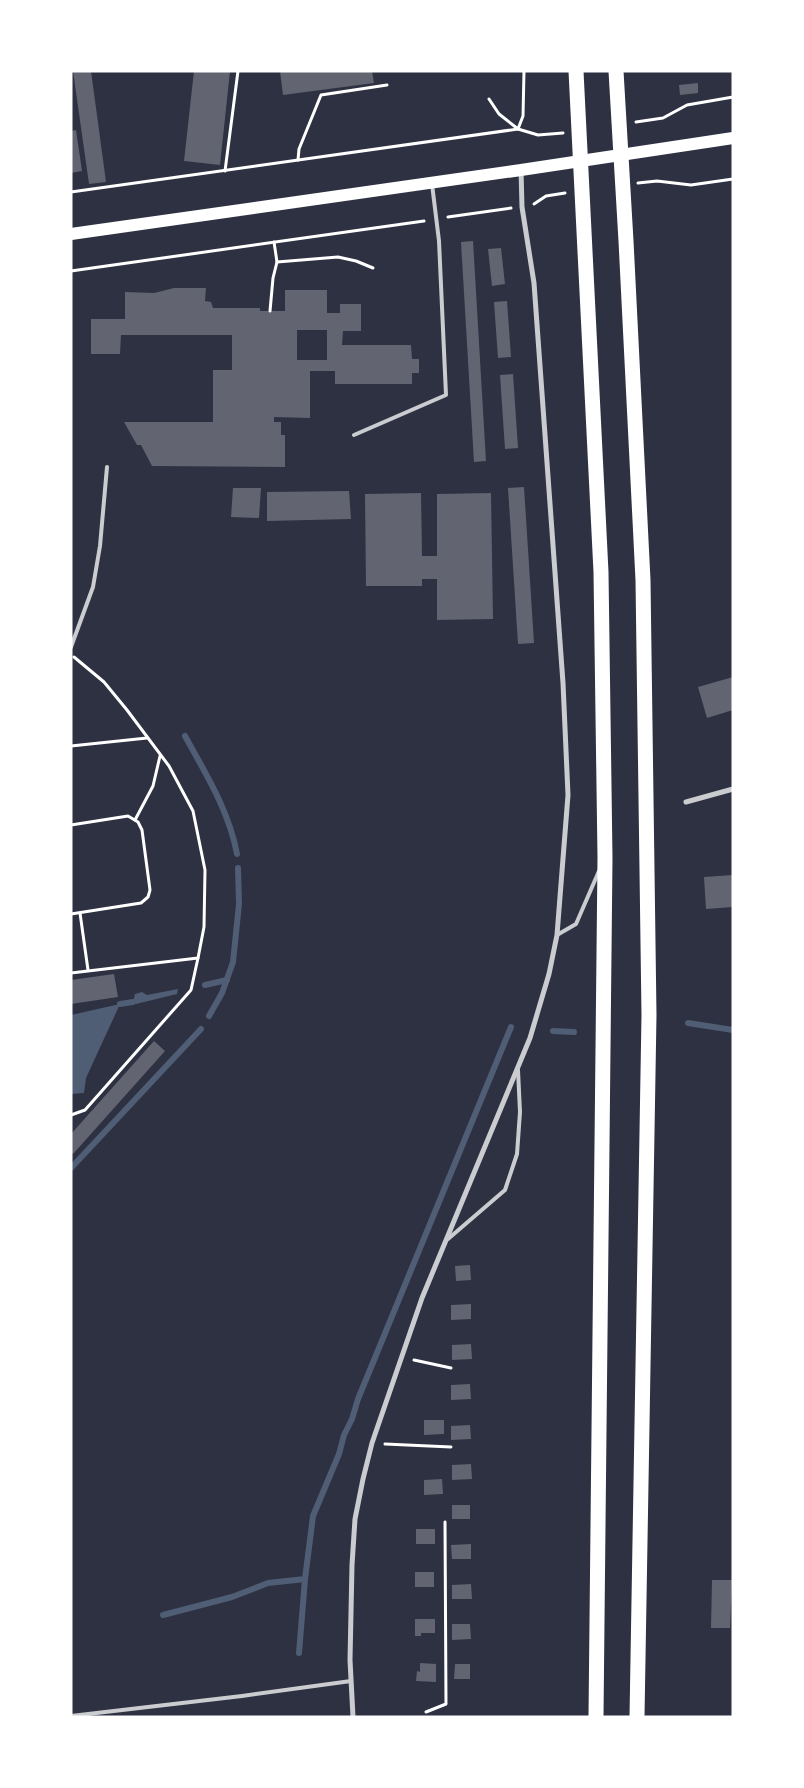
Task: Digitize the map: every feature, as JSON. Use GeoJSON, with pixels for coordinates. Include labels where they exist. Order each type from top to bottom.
{"type":"FeatureCollection","features":[{"type":"Feature","properties":{"kind":"highway"},"geometry":{"type":"LineString","coordinates":[[576,71],[601,572],[605,858],[596,1717]]}},
{"type":"Feature","properties":{"kind":"highway"},"geometry":{"type":"LineString","coordinates":[[616,71],[643,580],[648,975],[637,1717]]}},
{"type":"Feature","properties":{"kind":"main road"},"geometry":{"type":"LineString","coordinates":[[71,234],[733,138]]}},
{"type":"Feature","properties":{"kind":"street"},"geometry":{"type":"LineString","coordinates":[[353,1717],[351,1681],[352,1565],[355,1519],[372,1443],[401,1357],[445,1242],[530,1038],[549,974],[557,935],[568,795],[563,683],[534,283],[522,207],[521,170]]}},
{"type":"Feature","properties":{"kind":"street"},"geometry":{"type":"LineString","coordinates":[[686,802],[733,789]]}},
{"type":"Feature","properties":{"kind":"lane"},"geometry":{"type":"LineString","coordinates":[[354,435],[446,395],[440,256],[432,182]]}},
{"type":"Feature","properties":{"kind":"lane"},"geometry":{"type":"LineString","coordinates":[[71,647],[93,587],[100,546],[107,467]]}},
{"type":"Feature","properties":{"kind":"lane"},"geometry":{"type":"LineString","coordinates":[[557,935],[576,924],[605,858]]}},
{"type":"Feature","properties":{"kind":"lane"},"geometry":{"type":"LineString","coordinates":[[445,1242],[505,1190],[517,1154],[520,1112],[517,1067]]}},
{"type":"Feature","properties":{"kind":"lane"},"geometry":{"type":"LineString","coordinates":[[71,1716],[351,1681]]}},
{"type":"Feature","properties":{"kind":"path"},"geometry":{"type":"LineString","coordinates":[[225,171],[238,71]]}},
{"type":"Feature","properties":{"kind":"path"},"geometry":{"type":"LineString","coordinates":[[518,129],[524,116],[524,71]]}},
{"type":"Feature","properties":{"kind":"path"},"geometry":{"type":"LineString","coordinates":[[298,160],[299,149],[321,95],[387,85]]}},
{"type":"Feature","properties":{"kind":"path"},"geometry":{"type":"LineString","coordinates":[[646,121],[663,118],[687,105],[733,97]]}},
{"type":"Feature","properties":{"kind":"path"},"geometry":{"type":"LineString","coordinates":[[489,99],[499,114],[518,129],[538,135],[553,134]]}},
{"type":"Feature","properties":{"kind":"path"},"geometry":{"type":"LineString","coordinates":[[71,192],[518,129]]}},
{"type":"Feature","properties":{"kind":"path"},"geometry":{"type":"LineString","coordinates":[[650,181],[691,185],[733,179]]}},
{"type":"Feature","properties":{"kind":"path"},"geometry":{"type":"LineString","coordinates":[[530,206],[546,196],[557,194]]}},
{"type":"Feature","properties":{"kind":"path"},"geometry":{"type":"LineString","coordinates":[[71,272],[516,207]]}},
{"type":"Feature","properties":{"kind":"path"},"geometry":{"type":"LineString","coordinates":[[270,311],[273,278],[277,262],[274,242]]}},
{"type":"Feature","properties":{"kind":"path"},"geometry":{"type":"LineString","coordinates":[[277,262],[338,257],[356,261],[373,268]]}},
{"type":"Feature","properties":{"kind":"path"},"geometry":{"type":"LineString","coordinates":[[71,655],[104,682],[128,710],[169,766],[193,812],[205,870],[204,927],[191,990],[85,1110],[71,1115]]}},
{"type":"Feature","properties":{"kind":"path"},"geometry":{"type":"LineString","coordinates":[[71,746],[148,738]]}},
{"type":"Feature","properties":{"kind":"path"},"geometry":{"type":"LineString","coordinates":[[135,820],[153,786],[160,755]]}},
{"type":"Feature","properties":{"kind":"path"},"geometry":{"type":"LineString","coordinates":[[71,825],[128,816],[138,822],[142,830],[150,890],[148,897],[142,904],[71,914]]}},
{"type":"Feature","properties":{"kind":"path"},"geometry":{"type":"LineString","coordinates":[[80,913],[88,970]]}},
{"type":"Feature","properties":{"kind":"path"},"geometry":{"type":"LineString","coordinates":[[71,973],[198,958]]}},
{"type":"Feature","properties":{"kind":"path"},"geometry":{"type":"LineString","coordinates":[[401,1357],[451,1368]]}},
{"type":"Feature","properties":{"kind":"path"},"geometry":{"type":"LineString","coordinates":[[372,1443],[451,1447]]}},
{"type":"Feature","properties":{"kind":"path"},"geometry":{"type":"LineString","coordinates":[[426,1712],[446,1704],[445,1522]]}},
{"type":"Feature","properties":{"kind":"water"},"geometry":{"type":"Polygon","coordinates":[[[178,989],[177,994],[136,1004],[133,1002],[135,994],[142,992],[147,995],[178,989]]]}},
{"type":"Feature","properties":{"kind":"water"},"geometry":{"type":"Polygon","coordinates":[[[120,1004],[86,1078],[84,1093],[71,1094],[71,1015],[120,1004]]]}},
{"type":"Feature","properties":{"kind":"building"},"geometry":{"type":"Polygon","coordinates":[[[73,71],[91,71],[106,182],[89,184],[73,71]]]}},
{"type":"Feature","properties":{"kind":"building"},"geometry":{"type":"Polygon","coordinates":[[[194,71],[230,71],[220,165],[184,161],[194,71]]]}},
{"type":"Feature","properties":{"kind":"building"},"geometry":{"type":"Polygon","coordinates":[[[280,71],[372,71],[374,83],[283,95],[280,71]]]}},
{"type":"Feature","properties":{"kind":"building"},"geometry":{"type":"Polygon","coordinates":[[[698,83],[698,93],[680,95],[679,85],[698,83]]]}},
{"type":"Feature","properties":{"kind":"building"},"geometry":{"type":"Polygon","coordinates":[[[76,130],[82,171],[71,173],[71,131],[76,130]]]}},
{"type":"Feature","properties":{"kind":"building"},"geometry":{"type":"Polygon","coordinates":[[[473,241],[486,461],[474,462],[461,242],[473,241]]]}},
{"type":"Feature","properties":{"kind":"building"},"geometry":{"type":"Polygon","coordinates":[[[501,248],[505,284],[492,286],[488,249],[501,248]]]}},
{"type":"Feature","properties":{"kind":"building"},"geometry":{"type":"Polygon","coordinates":[[[174,288],[206,288],[205,301],[211,302],[213,308],[260,308],[260,311],[285,311],[285,290],[327,290],[327,313],[340,313],[340,304],[361,304],[361,331],[343,331],[342,345],[411,345],[412,359],[419,359],[419,373],[412,373],[412,384],[335,384],[335,371],[310,371],[310,418],[274,417],[274,422],[281,422],[281,435],[285,435],[285,467],[152,466],[141,445],[137,445],[124,422],[213,422],[213,370],[232,370],[232,335],[121,335],[120,354],[91,354],[91,319],[125,319],[125,292],[154,293],[174,288]],[[297,330],[297,360],[327,360],[327,330],[297,330]]]}},
{"type":"Feature","properties":{"kind":"building"},"geometry":{"type":"Polygon","coordinates":[[[507,301],[511,357],[498,358],[494,302],[507,301]]]}},
{"type":"Feature","properties":{"kind":"building"},"geometry":{"type":"Polygon","coordinates":[[[513,374],[518,448],[505,449],[500,375],[513,374]]]}},
{"type":"Feature","properties":{"kind":"building"},"geometry":{"type":"Polygon","coordinates":[[[524,487],[534,643],[518,644],[508,488],[524,487]]]}},
{"type":"Feature","properties":{"kind":"building"},"geometry":{"type":"Polygon","coordinates":[[[233,488],[261,488],[259,518],[231,517],[233,488]]]}},
{"type":"Feature","properties":{"kind":"building"},"geometry":{"type":"Polygon","coordinates":[[[349,491],[351,519],[267,521],[267,492],[349,491]]]}},
{"type":"Feature","properties":{"kind":"building"},"geometry":{"type":"Polygon","coordinates":[[[421,493],[422,556],[437,556],[437,494],[491,493],[493,619],[437,620],[437,579],[422,579],[422,586],[366,586],[365,494],[421,493]]]}},
{"type":"Feature","properties":{"kind":"building"},"geometry":{"type":"Polygon","coordinates":[[[733,677],[733,710],[707,718],[698,687],[733,677]]]}},
{"type":"Feature","properties":{"kind":"building"},"geometry":{"type":"Polygon","coordinates":[[[733,875],[733,907],[706,909],[704,877],[733,875]]]}},
{"type":"Feature","properties":{"kind":"building"},"geometry":{"type":"Polygon","coordinates":[[[114,974],[118,997],[71,1004],[71,980],[114,974]]]}},
{"type":"Feature","properties":{"kind":"building"},"geometry":{"type":"Polygon","coordinates":[[[154,1041],[165,1051],[73,1154],[71,1152],[71,1134],[154,1041]]]}},
{"type":"Feature","properties":{"kind":"building"},"geometry":{"type":"Polygon","coordinates":[[[470,1265],[471,1280],[456,1281],[455,1266],[470,1265]]]}},
{"type":"Feature","properties":{"kind":"building"},"geometry":{"type":"Polygon","coordinates":[[[471,1304],[471,1319],[451,1320],[451,1305],[471,1304]]]}},
{"type":"Feature","properties":{"kind":"building"},"geometry":{"type":"Polygon","coordinates":[[[471,1344],[472,1359],[452,1360],[452,1345],[471,1344]]]}},
{"type":"Feature","properties":{"kind":"building"},"geometry":{"type":"Polygon","coordinates":[[[470,1384],[471,1399],[451,1400],[451,1385],[470,1384]]]}},
{"type":"Feature","properties":{"kind":"building"},"geometry":{"type":"Polygon","coordinates":[[[424,1420],[444,1420],[444,1434],[424,1435],[424,1420]]]}},
{"type":"Feature","properties":{"kind":"building"},"geometry":{"type":"Polygon","coordinates":[[[470,1425],[471,1439],[451,1440],[451,1426],[470,1425]]]}},
{"type":"Feature","properties":{"kind":"building"},"geometry":{"type":"Polygon","coordinates":[[[471,1464],[472,1479],[452,1480],[452,1465],[471,1464]]]}},
{"type":"Feature","properties":{"kind":"building"},"geometry":{"type":"Polygon","coordinates":[[[442,1479],[443,1494],[424,1495],[424,1480],[442,1479]]]}},
{"type":"Feature","properties":{"kind":"building"},"geometry":{"type":"Polygon","coordinates":[[[452,1505],[470,1505],[470,1519],[452,1519],[452,1505]]]}},
{"type":"Feature","properties":{"kind":"building"},"geometry":{"type":"Polygon","coordinates":[[[416,1529],[435,1529],[435,1544],[416,1544],[416,1529]]]}},
{"type":"Feature","properties":{"kind":"building"},"geometry":{"type":"Polygon","coordinates":[[[471,1544],[471,1559],[452,1559],[451,1545],[471,1544]]]}},
{"type":"Feature","properties":{"kind":"building"},"geometry":{"type":"Polygon","coordinates":[[[415,1572],[434,1572],[434,1587],[415,1587],[415,1572]]]}},
{"type":"Feature","properties":{"kind":"building"},"geometry":{"type":"Polygon","coordinates":[[[712,1580],[732,1580],[730,1628],[711,1628],[712,1580]]]}},
{"type":"Feature","properties":{"kind":"building"},"geometry":{"type":"Polygon","coordinates":[[[471,1584],[472,1599],[452,1599],[452,1585],[471,1584]]]}},
{"type":"Feature","properties":{"kind":"building"},"geometry":{"type":"Polygon","coordinates":[[[415,1619],[435,1619],[435,1633],[421,1633],[421,1636],[415,1636],[415,1619]]]}},
{"type":"Feature","properties":{"kind":"building"},"geometry":{"type":"Polygon","coordinates":[[[452,1624],[470,1624],[471,1639],[452,1640],[452,1624]]]}},
{"type":"Feature","properties":{"kind":"building"},"geometry":{"type":"Polygon","coordinates":[[[420,1663],[436,1664],[436,1682],[416,1681],[417,1671],[420,1672],[420,1663]]]}},
{"type":"Feature","properties":{"kind":"building"},"geometry":{"type":"Polygon","coordinates":[[[455,1664],[470,1664],[470,1679],[454,1679],[455,1664]]]}},
{"type":"Feature","properties":{"kind":"waterway"},"geometry":{"type":"LineString","coordinates":[[185,736],[223,808],[237,854]]}},
{"type":"Feature","properties":{"kind":"waterway"},"geometry":{"type":"LineString","coordinates":[[209,1016],[222,993],[233,962],[239,904],[238,868]]}},
{"type":"Feature","properties":{"kind":"waterway"},"geometry":{"type":"LineString","coordinates":[[205,985],[227,980]]}},
{"type":"Feature","properties":{"kind":"waterway"},"geometry":{"type":"LineString","coordinates":[[120,1004],[133,1002]]}},
{"type":"Feature","properties":{"kind":"waterway"},"geometry":{"type":"LineString","coordinates":[[688,1023],[733,1030]]}},
{"type":"Feature","properties":{"kind":"waterway"},"geometry":{"type":"LineString","coordinates":[[163,1615],[232,1597],[268,1583],[305,1579],[313,1516],[339,1454],[358,1399],[511,1027]]}},
{"type":"Feature","properties":{"kind":"waterway"},"geometry":{"type":"LineString","coordinates":[[71,1168],[201,1029]]}},
{"type":"Feature","properties":{"kind":"waterway"},"geometry":{"type":"LineString","coordinates":[[553,1031],[574,1032]]}},
{"type":"Feature","properties":{"kind":"waterway"},"geometry":{"type":"LineString","coordinates":[[299,1653],[305,1579]]}}]}
